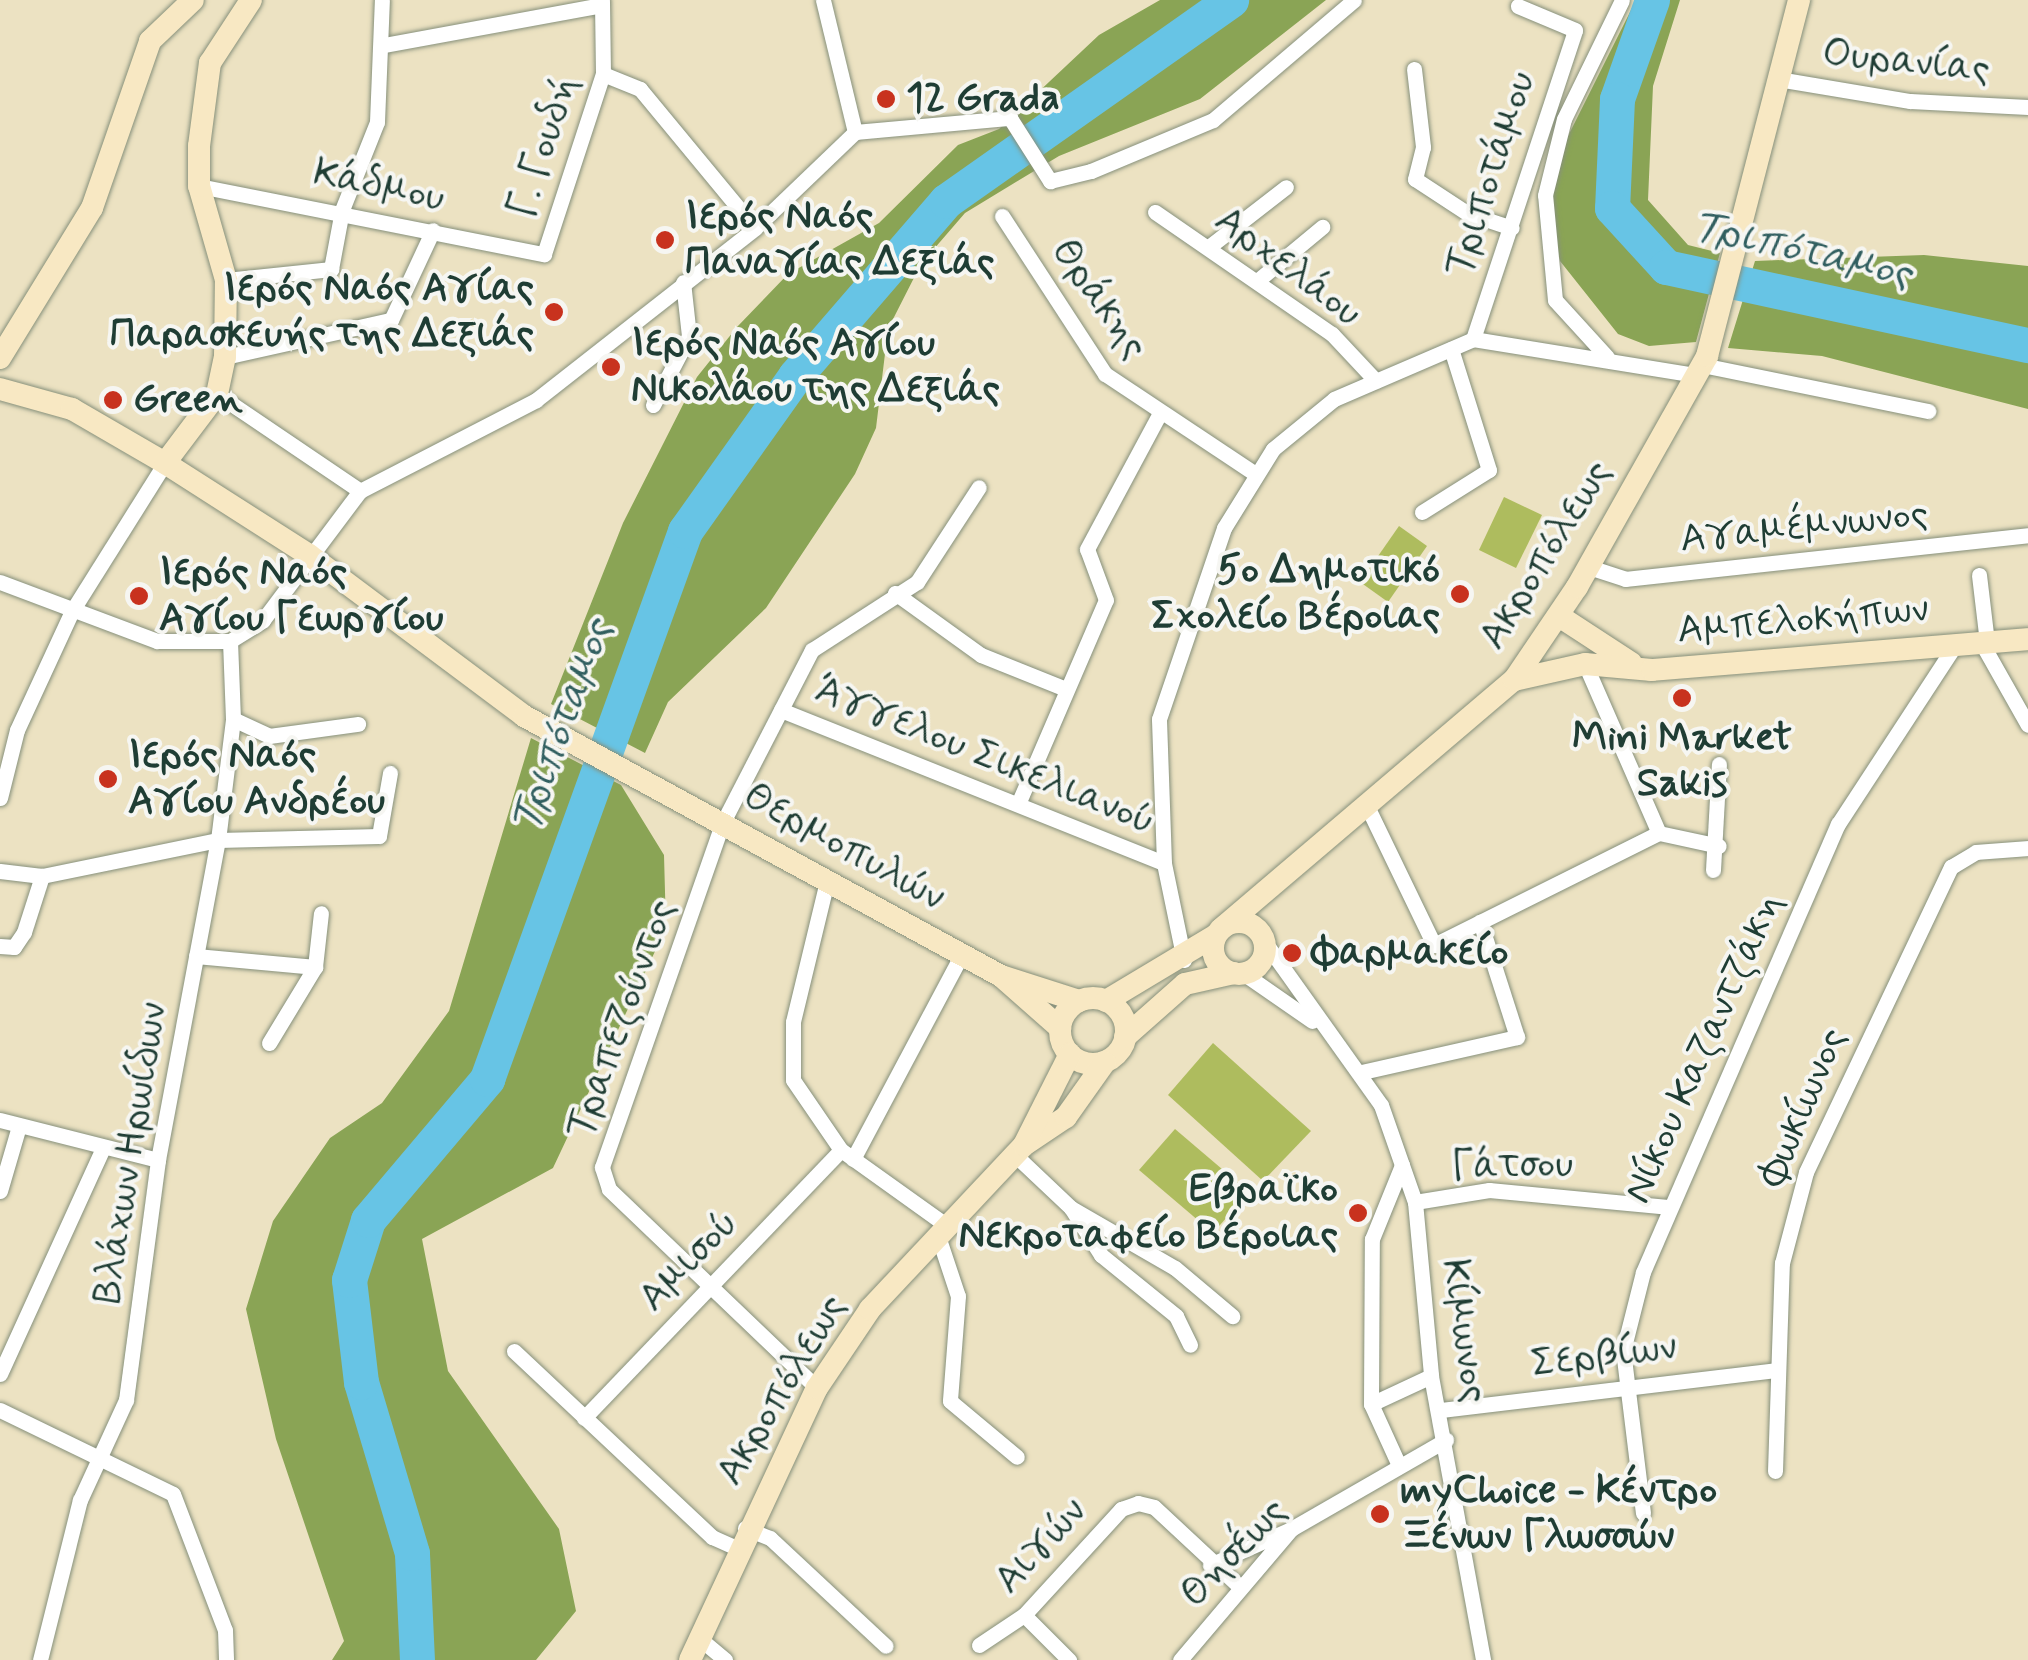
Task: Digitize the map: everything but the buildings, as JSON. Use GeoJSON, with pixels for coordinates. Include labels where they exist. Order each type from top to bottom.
{"type":"FeatureCollection","features":[{"type":"Feature","properties":{"kind":"street"},"geometry":{"type":"LineString","coordinates":[[0,358],[92,208],[150,42],[194,0]]}},
{"type":"Feature","properties":{"kind":"street"},"geometry":{"type":"LineString","coordinates":[[0,798],[7,754],[72,611],[165,463],[217,394],[225,357],[226,280],[199,186],[205,79],[251,0]]}},
{"type":"Feature","properties":{"kind":"street"},"geometry":{"type":"LineString","coordinates":[[226,280],[331,269],[342,210],[377,122],[384,46],[382,0]]}},
{"type":"Feature","properties":{"kind":"street"},"geometry":{"type":"LineString","coordinates":[[823,0],[855,132]]}},
{"type":"Feature","properties":{"kind":"street"},"geometry":{"type":"LineString","coordinates":[[0,582],[157,640],[230,641],[263,620],[360,491],[536,400],[755,228],[855,132],[1010,118],[1050,180],[1214,120],[1354,0]]}},
{"type":"Feature","properties":{"kind":"street","name":"Τριποτάμου"},"geometry":{"type":"LineString","coordinates":[[1607,357],[1555,300],[1545,195],[1564,119],[1622,0]]}},
{"type":"Feature","properties":{"kind":"street","name":"Ακροπόλεως"},"geometry":{"type":"LineString","coordinates":[[1106,1001],[1184,960],[1218,932],[1365,802],[1514,680],[1553,626],[1702,365],[1742,238],[1799,0]]}},
{"type":"Feature","properties":{"kind":"street"},"geometry":{"type":"LineString","coordinates":[[384,46],[602,3]]}},
{"type":"Feature","properties":{"kind":"street","name":"Γ. Γουδή"},"geometry":{"type":"LineString","coordinates":[[544,254],[603,74],[602,3]]}},
{"type":"Feature","properties":{"kind":"street","name":"Τριποτάμου"},"geometry":{"type":"LineString","coordinates":[[1473,339],[1512,228],[1545,100],[1575,30],[1518,6]]}},
{"type":"Feature","properties":{"kind":"street"},"geometry":{"type":"LineString","coordinates":[[1414,69],[1423,148],[1415,179],[1467,214],[1512,228]]}},
{"type":"Feature","properties":{"kind":"street"},"geometry":{"type":"LineString","coordinates":[[603,74],[640,89],[755,228]]}},
{"type":"Feature","properties":{"kind":"street","name":"Ουρανίας"},"geometry":{"type":"LineString","coordinates":[[1778,79],[1910,102],[2028,107]]}},
{"type":"Feature","properties":{"kind":"street","name":"Κάδμου"},"geometry":{"type":"LineString","coordinates":[[199,186],[342,210],[544,254]]}},
{"type":"Feature","properties":{"kind":"street"},"geometry":{"type":"LineString","coordinates":[[1210,246],[1286,187]]}},
{"type":"Feature","properties":{"kind":"street","name":"Αρχελάου"},"geometry":{"type":"LineString","coordinates":[[1156,212],[1332,334],[1376,381]]}},
{"type":"Feature","properties":{"kind":"street","name":"Θράκης"},"geometry":{"type":"LineString","coordinates":[[1002,216],[1098,364],[1159,415],[1254,474]]}},
{"type":"Feature","properties":{"kind":"street"},"geometry":{"type":"LineString","coordinates":[[1258,280],[1322,227]]}},
{"type":"Feature","properties":{"kind":"street"},"geometry":{"type":"LineString","coordinates":[[225,357],[391,320],[433,230]]}},
{"type":"Feature","properties":{"kind":"street"},"geometry":{"type":"LineString","coordinates":[[653,406],[688,336],[683,282]]}},
{"type":"Feature","properties":{"kind":"street"},"geometry":{"type":"LineString","coordinates":[[1184,960],[1164,862],[1162,708],[1224,528],[1254,474],[1311,413],[1473,339],[1702,365],[1928,412]]}},
{"type":"Feature","properties":{"kind":"street"},"geometry":{"type":"LineString","coordinates":[[1422,512],[1489,470],[1451,349]]}},
{"type":"Feature","properties":{"kind":"street"},"geometry":{"type":"LineString","coordinates":[[0,389],[72,409],[309,555]]}},
{"type":"Feature","properties":{"kind":"street"},"geometry":{"type":"LineString","coordinates":[[217,394],[360,491]]}},
{"type":"Feature","properties":{"kind":"street"},"geometry":{"type":"LineString","coordinates":[[1018,804],[1107,592],[1086,552],[1159,415]]}},
{"type":"Feature","properties":{"kind":"street"},"geometry":{"type":"LineString","coordinates":[[722,824],[818,640],[916,582],[979,488]]}},
{"type":"Feature","properties":{"kind":"street","name":"Αγαμέμνωνος"},"geometry":{"type":"LineString","coordinates":[[1583,577],[1626,578],[2028,535]]}},
{"type":"Feature","properties":{"kind":"street","name":"Θερμοπυλών"},"geometry":{"type":"LineString","coordinates":[[309,555],[524,716],[1001,976],[1079,1002]]}},
{"type":"Feature","properties":{"kind":"street"},"geometry":{"type":"LineString","coordinates":[[1979,575],[1984,642],[2028,724]]}},
{"type":"Feature","properties":{"kind":"street"},"geometry":{"type":"LineString","coordinates":[[1581,632],[1583,577]]}},
{"type":"Feature","properties":{"kind":"street"},"geometry":{"type":"LineString","coordinates":[[895,593],[981,655],[1066,689]]}},
{"type":"Feature","properties":{"kind":"street"},"geometry":{"type":"LineString","coordinates":[[1553,626],[1581,632],[1649,670]]}},
{"type":"Feature","properties":{"kind":"street"},"geometry":{"type":"LineString","coordinates":[[1553,626],[1585,664],[1659,833]]}},
{"type":"Feature","properties":{"kind":"street","name":"Αμπελοκήπων"},"geometry":{"type":"LineString","coordinates":[[1585,664],[1649,670],[2028,638]]}},
{"type":"Feature","properties":{"kind":"street","name":"Βλάχων Ηρωίδων"},"geometry":{"type":"LineString","coordinates":[[40,1660],[97,1452],[119,1428],[126,1400],[158,1160],[218,840],[232,719],[230,641]]}},
{"type":"Feature","properties":{"kind":"street","name":"Νίκου Καζαντζάκη"},"geometry":{"type":"LineString","coordinates":[[1642,1513],[1626,1385],[1628,1318],[1670,1207],[1850,799],[1946,671],[1955,645]]}},
{"type":"Feature","properties":{"kind":"street"},"geometry":{"type":"LineString","coordinates":[[1514,680],[1585,664]]}},
{"type":"Feature","properties":{"kind":"street","name":"Άγγελου Σικελιανού"},"geometry":{"type":"LineString","coordinates":[[782,710],[1164,862]]}},
{"type":"Feature","properties":{"kind":"street"},"geometry":{"type":"LineString","coordinates":[[232,719],[269,736],[358,724]]}},
{"type":"Feature","properties":{"kind":"street"},"geometry":{"type":"LineString","coordinates":[[1713,870],[1719,846],[1719,764]]}},
{"type":"Feature","properties":{"kind":"street"},"geometry":{"type":"LineString","coordinates":[[0,871],[42,876],[218,840],[369,838],[387,828],[390,773]]}},
{"type":"Feature","properties":{"kind":"street"},"geometry":{"type":"LineString","coordinates":[[1365,802],[1434,946],[1659,833],[1719,846]]}},
{"type":"Feature","properties":{"kind":"street","name":"Τραπεζούντος"},"geometry":{"type":"LineString","coordinates":[[722,824],[601,1173],[816,1388]]}},
{"type":"Feature","properties":{"kind":"street","name":"Φωκίωνος"},"geometry":{"type":"LineString","coordinates":[[1775,1471],[1782,1264],[1806,1172],[1932,899],[1951,867],[1976,852],[2028,848]]}},
{"type":"Feature","properties":{"kind":"street"},"geometry":{"type":"LineString","coordinates":[[0,946],[14,947],[24,932],[42,876]]}},
{"type":"Feature","properties":{"kind":"street"},"geometry":{"type":"LineString","coordinates":[[1125,1037],[1122,1016],[1106,1001],[1079,1002],[1060,1028],[1070,1054],[1105,1062],[1125,1037],[1186,984],[1239,973],[1262,958],[1276,879]]}},
{"type":"Feature","properties":{"kind":"street"},"geometry":{"type":"LineString","coordinates":[[827,881],[790,1051],[806,1111],[847,1154],[943,1231],[958,1296],[950,1401],[1017,1457]]}},
{"type":"Feature","properties":{"kind":"street"},"geometry":{"type":"LineString","coordinates":[[269,1043],[314,968],[321,913]]}},
{"type":"Feature","properties":{"kind":"street"},"geometry":{"type":"LineString","coordinates":[[1239,973],[1216,959],[1218,932],[1244,922],[1263,940]]}},
{"type":"Feature","properties":{"kind":"street"},"geometry":{"type":"LineString","coordinates":[[1362,1072],[1516,1037],[1480,922]]}},
{"type":"Feature","properties":{"kind":"street","name":"Κίμωνος"},"geometry":{"type":"LineString","coordinates":[[1263,940],[1327,1032],[1362,1072],[1415,1202],[1430,1376],[1441,1410],[1484,1660]]}},
{"type":"Feature","properties":{"kind":"street","name":"Αμισού"},"geometry":{"type":"LineString","coordinates":[[584,1418],[710,1285],[847,1154],[962,954]]}},
{"type":"Feature","properties":{"kind":"street"},"geometry":{"type":"LineString","coordinates":[[196,956],[314,968]]}},
{"type":"Feature","properties":{"kind":"street","name":"Κίμωνος"},"geometry":{"type":"LineString","coordinates":[[1239,973],[1327,1032]]}},
{"type":"Feature","properties":{"kind":"street","name":"Θερμοπυλών"},"geometry":{"type":"LineString","coordinates":[[1001,976],[1060,1028]]}},
{"type":"Feature","properties":{"kind":"street","name":"Ακροπόλεως"},"geometry":{"type":"LineString","coordinates":[[1020,1150],[1070,1054]]}},
{"type":"Feature","properties":{"kind":"street","name":"Ακροπόλεως"},"geometry":{"type":"LineString","coordinates":[[695,1649],[741,1538],[816,1388],[870,1309],[1020,1150],[1066,1117],[1105,1062]]}},
{"type":"Feature","properties":{"kind":"street"},"geometry":{"type":"LineString","coordinates":[[0,1120],[102,1150],[158,1160]]}},
{"type":"Feature","properties":{"kind":"street"},"geometry":{"type":"LineString","coordinates":[[0,1192],[18,1126]]}},
{"type":"Feature","properties":{"kind":"street"},"geometry":{"type":"LineString","coordinates":[[0,1374],[102,1150]]}},
{"type":"Feature","properties":{"kind":"street"},"geometry":{"type":"LineString","coordinates":[[1020,1150],[1071,1208],[1101,1256],[1176,1316],[1190,1344]]}},
{"type":"Feature","properties":{"kind":"street"},"geometry":{"type":"LineString","coordinates":[[1398,1461],[1372,1404],[1372,1239],[1402,1165]]}},
{"type":"Feature","properties":{"kind":"street","name":"Γάτσου"},"geometry":{"type":"LineString","coordinates":[[1415,1202],[1489,1190],[1670,1207]]}},
{"type":"Feature","properties":{"kind":"street"},"geometry":{"type":"LineString","coordinates":[[1071,1208],[1175,1268],[1232,1316]]}},
{"type":"Feature","properties":{"kind":"street"},"geometry":{"type":"LineString","coordinates":[[514,1350],[712,1537],[770,1538],[886,1646]]}},
{"type":"Feature","properties":{"kind":"street","name":"Σερβίων"},"geometry":{"type":"LineString","coordinates":[[1441,1410],[1776,1370]]}},
{"type":"Feature","properties":{"kind":"street"},"geometry":{"type":"LineString","coordinates":[[1372,1404],[1430,1376]]}},
{"type":"Feature","properties":{"kind":"street"},"geometry":{"type":"LineString","coordinates":[[0,1410],[97,1452],[174,1494],[225,1630],[226,1660]]}},
{"type":"Feature","properties":{"kind":"street","name":"Θησέως"},"geometry":{"type":"LineString","coordinates":[[1180,1660],[1292,1529],[1398,1461],[1446,1440]]}},
{"type":"Feature","properties":{"kind":"street","name":"Αιγών"},"geometry":{"type":"LineString","coordinates":[[979,1645],[1024,1615],[1121,1509],[1154,1507],[1210,1566]]}},
{"type":"Feature","properties":{"kind":"street"},"geometry":{"type":"LineString","coordinates":[[1240,1588],[1210,1566],[1292,1529]]}},
{"type":"Feature","properties":{"kind":"street"},"geometry":{"type":"LineString","coordinates":[[1024,1615],[1069,1660]]}},
{"type":"Feature","properties":{"kind":"street"},"geometry":{"type":"LineString","coordinates":[[695,1649],[725,1660]]}},
{"type":"Feature","properties":{"kind":"green space"},"geometry":{"type":"Polygon","coordinates":[[[1160,0],[1326,0],[1200,99],[1059,156],[965,213],[921,264],[888,329],[876,428],[855,474],[766,608],[668,702],[645,753],[551,704],[623,523],[697,377],[737,327],[788,274],[879,223],[958,145],[999,129],[1099,35],[1160,0]]]}},
{"type":"Feature","properties":{"kind":"green space"},"geometry":{"type":"Polygon","coordinates":[[[1636,0],[1680,0],[1653,86],[1648,200],[1688,245],[1720,253],[1696,342],[1649,346],[1618,334],[1560,261],[1551,221],[1555,162],[1636,0]]]}},
{"type":"Feature","properties":{"kind":"green space"},"geometry":{"type":"Polygon","coordinates":[[[1924,255],[2028,266],[2028,409],[1822,356],[1728,348],[1755,261],[1924,255]]]}},
{"type":"Feature","properties":{"kind":"green space"},"geometry":{"type":"Polygon","coordinates":[[[1504,497],[1542,515],[1516,568],[1479,550],[1504,497]]]}},
{"type":"Feature","properties":{"kind":"green space"},"geometry":{"type":"Polygon","coordinates":[[[1399,526],[1427,546],[1388,602],[1360,582],[1399,526]]]}},
{"type":"Feature","properties":{"kind":"green space"},"geometry":{"type":"Polygon","coordinates":[[[531,738],[621,785],[664,855],[666,928],[553,1168],[422,1239],[448,1371],[559,1529],[576,1611],[536,1660],[332,1660],[344,1641],[276,1439],[246,1309],[273,1221],[330,1138],[382,1103],[449,1011],[531,738]]]}},
{"type":"Feature","properties":{"kind":"green space"},"geometry":{"type":"Polygon","coordinates":[[[1213,1043],[1311,1131],[1263,1181],[1168,1095],[1213,1043]]]}},
{"type":"Feature","properties":{"kind":"green space"},"geometry":{"type":"Polygon","coordinates":[[[1175,1129],[1249,1192],[1213,1233],[1139,1170],[1175,1129]]]}},
{"type":"Feature","properties":{"kind":"waterway","name":"Τριπόταμος"},"geometry":{"type":"LineString","coordinates":[[417,1660],[412,1553],[361,1382],[349,1280],[368,1220],[487,1079],[685,531],[795,376],[946,201],[1231,0]]}},
{"type":"Feature","properties":{"kind":"waterway","name":"Τριπόταμος"},"geometry":{"type":"LineString","coordinates":[[1652,0],[1617,99],[1612,208],[1666,267],[2028,345]]}},
{"type":"Feature","properties":{"kind":"place","name":"12 Grada"},"geometry":{"type":"Point","coordinates":[886,99]}},
{"type":"Feature","properties":{"kind":"place","name":"Ιερός Ναός Παναγίας Δεξιάς"},"geometry":{"type":"Point","coordinates":[665,240]}},
{"type":"Feature","properties":{"kind":"place","name":"Ιερός Ναός Αγίας Παρασκευής της Δεξιάς"},"geometry":{"type":"Point","coordinates":[554,312]}},
{"type":"Feature","properties":{"kind":"place","name":"Ιερός Ναός Αγίου Νικολάου της Δεξιάς"},"geometry":{"type":"Point","coordinates":[611,367]}},
{"type":"Feature","properties":{"kind":"place","name":"Green"},"geometry":{"type":"Point","coordinates":[113,400]}},
{"type":"Feature","properties":{"kind":"place","name":"5ο Δημοτικό Σχολείο Βέροιας"},"geometry":{"type":"Point","coordinates":[1460,594]}},
{"type":"Feature","properties":{"kind":"place","name":"Ιερός Ναός Αγίου Γεωργίου"},"geometry":{"type":"Point","coordinates":[139,596]}},
{"type":"Feature","properties":{"kind":"place","name":"Mini Market Sakis"},"geometry":{"type":"Point","coordinates":[1682,698]}},
{"type":"Feature","properties":{"kind":"place","name":"Ιερός Ναός Αγίου Ανδρέου"},"geometry":{"type":"Point","coordinates":[108,779]}},
{"type":"Feature","properties":{"kind":"place","name":"Φαρμακείο"},"geometry":{"type":"Point","coordinates":[1292,953]}},
{"type":"Feature","properties":{"kind":"place","name":"Εβραϊκο Νεκροταφείο Βέροιας"},"geometry":{"type":"Point","coordinates":[1358,1213]}},
{"type":"Feature","properties":{"kind":"place","name":"myChoice - Κέντρο Ξένων Γλωσσών"},"geometry":{"type":"Point","coordinates":[1380,1514]}}]}
